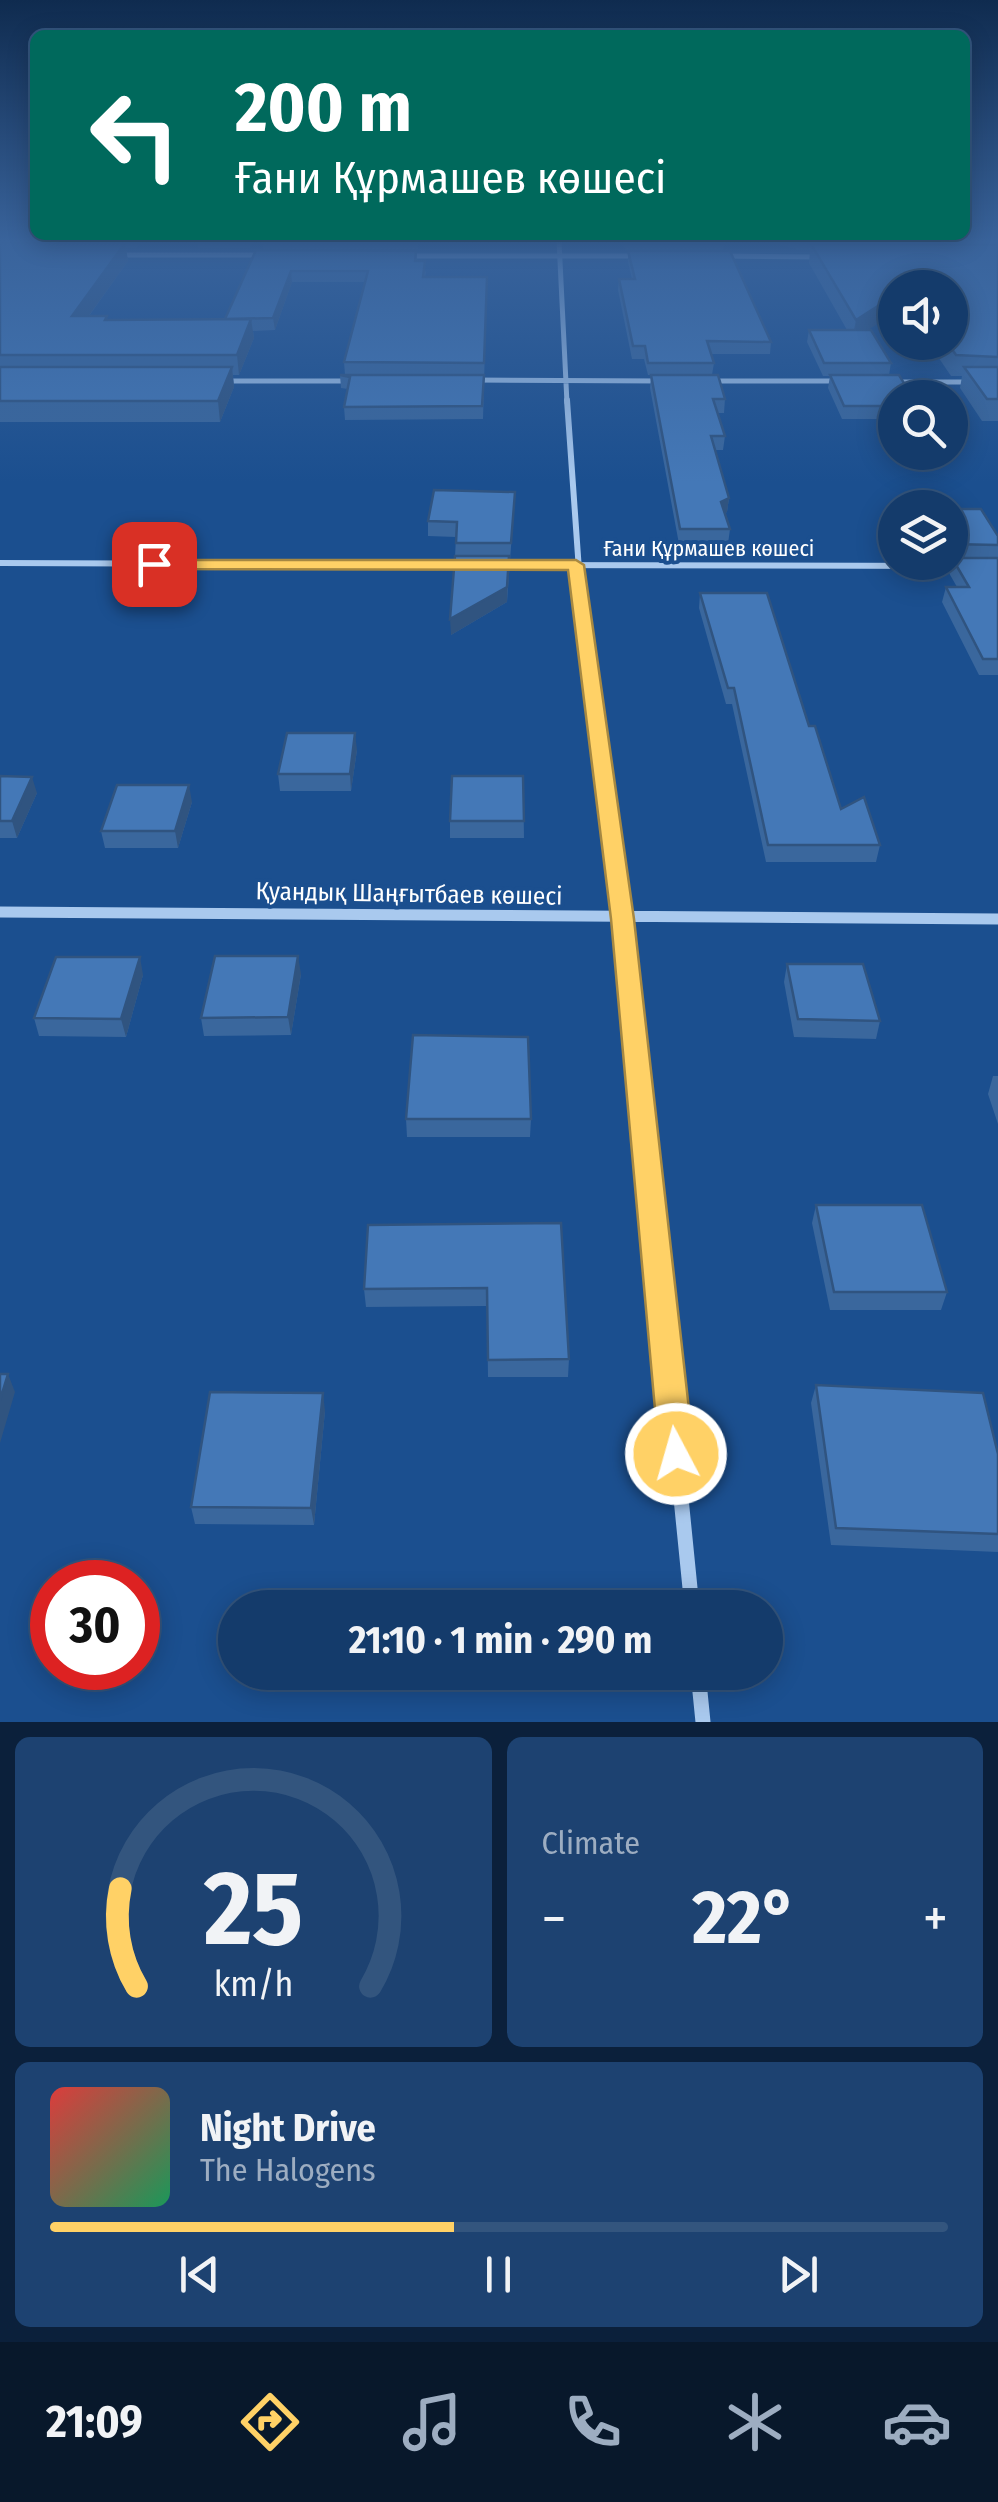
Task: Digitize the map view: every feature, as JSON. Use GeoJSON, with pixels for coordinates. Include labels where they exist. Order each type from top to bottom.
{"type":"FeatureCollection","features":[{"type":"Feature","properties":{"kind":"street"},"geometry":{"type":"LineString","coordinates":[[562,321],[576,565],[622,919],[690,1590]]}},
{"type":"Feature","properties":{"kind":"street"},"geometry":{"type":"LineString","coordinates":[[214,381],[370,380]]}},
{"type":"Feature","properties":{"kind":"street"},"geometry":{"type":"LineString","coordinates":[[467,380],[663,380]]}},
{"type":"Feature","properties":{"kind":"street"},"geometry":{"type":"LineString","coordinates":[[702,381],[860,382]]}},
{"type":"Feature","properties":{"kind":"street"},"geometry":{"type":"LineString","coordinates":[[968,382],[998,382]]}},
{"type":"Feature","properties":{"kind":"street"},"geometry":{"type":"LineString","coordinates":[[0,564],[476,564]]}},
{"type":"Feature","properties":{"kind":"street","name":"Ғани Құрмашев көшесі"},"geometry":{"type":"LineString","coordinates":[[496,564],[979,566]]}},
{"type":"Feature","properties":{"kind":"street","name":"Қуандық Шаңғытбаев көшесі"},"geometry":{"type":"LineString","coordinates":[[0,912],[998,919]]}},
{"type":"Feature","properties":{"kind":"street"},"geometry":{"type":"LineString","coordinates":[[700,1690],[704,1722]]}},
{"type":"Feature","properties":{"kind":"building"},"geometry":{"type":"Polygon","coordinates":[[[0,321],[250,321],[237,355],[0,355],[0,321]]]}},
{"type":"Feature","properties":{"kind":"building"},"geometry":{"type":"Polygon","coordinates":[[[355,321],[485,321],[484,363],[344,362],[355,321]]]}},
{"type":"Feature","properties":{"kind":"building"},"geometry":{"type":"Polygon","coordinates":[[[628,321],[762,321],[771,342],[707,341],[714,363],[648,363],[645,346],[633,346],[628,321]]]}},
{"type":"Feature","properties":{"kind":"building"},"geometry":{"type":"Polygon","coordinates":[[[968,321],[998,321],[998,357],[968,356],[968,321]]]}},
{"type":"Feature","properties":{"kind":"building"},"geometry":{"type":"Polygon","coordinates":[[[809,330],[871,330],[878,342],[878,360],[891,363],[824,363],[809,330]]]}},
{"type":"Feature","properties":{"kind":"building"},"geometry":{"type":"Polygon","coordinates":[[[0,367],[232,367],[218,401],[0,401],[0,367]]]}},
{"type":"Feature","properties":{"kind":"building"},"geometry":{"type":"Polygon","coordinates":[[[964,367],[998,367],[998,399],[987,399],[964,367]]]}},
{"type":"Feature","properties":{"kind":"building"},"geometry":{"type":"Polygon","coordinates":[[[340,375],[484,375],[482,406],[344,407],[350,377],[340,375]]]}},
{"type":"Feature","properties":{"kind":"building"},"geometry":{"type":"Polygon","coordinates":[[[651,375],[718,375],[725,399],[713,399],[725,436],[711,436],[729,498],[721,502],[730,529],[680,529],[651,375]]]}},
{"type":"Feature","properties":{"kind":"building"},"geometry":{"type":"Polygon","coordinates":[[[830,375],[899,375],[902,380],[878,380],[878,406],[844,406],[830,375]]]}},
{"type":"Feature","properties":{"kind":"building"},"geometry":{"type":"Polygon","coordinates":[[[434,490],[515,492],[511,543],[456,543],[457,522],[428,521],[434,490]]]}},
{"type":"Feature","properties":{"kind":"building"},"geometry":{"type":"Polygon","coordinates":[[[968,509],[981,509],[998,536],[998,545],[968,544],[968,509]]]}},
{"type":"Feature","properties":{"kind":"building"},"geometry":{"type":"Polygon","coordinates":[[[455,556],[509,556],[507,587],[450,619],[455,556]]]}},
{"type":"Feature","properties":{"kind":"building"},"geometry":{"type":"Polygon","coordinates":[[[968,558],[998,558],[998,659],[983,659],[946,587],[969,587],[965,580],[968,580],[968,558]]]}},
{"type":"Feature","properties":{"kind":"building"},"geometry":{"type":"Polygon","coordinates":[[[700,593],[767,593],[809,726],[815,726],[841,809],[864,797],[880,845],[768,845],[734,688],[728,688],[700,593]]]}},
{"type":"Feature","properties":{"kind":"building"},"geometry":{"type":"Polygon","coordinates":[[[287,733],[355,733],[350,774],[278,774],[287,733]]]}},
{"type":"Feature","properties":{"kind":"building"},"geometry":{"type":"Polygon","coordinates":[[[0,776],[32,777],[12,821],[0,821],[0,776]]]}},
{"type":"Feature","properties":{"kind":"building"},"geometry":{"type":"Polygon","coordinates":[[[452,776],[523,776],[524,821],[450,821],[452,776]]]}},
{"type":"Feature","properties":{"kind":"building"},"geometry":{"type":"Polygon","coordinates":[[[117,785],[189,785],[175,831],[101,831],[117,785]]]}},
{"type":"Feature","properties":{"kind":"building"},"geometry":{"type":"Polygon","coordinates":[[[215,956],[298,956],[288,1017],[201,1018],[215,956]]]}},
{"type":"Feature","properties":{"kind":"building"},"geometry":{"type":"Polygon","coordinates":[[[56,957],[140,957],[121,1019],[34,1018],[56,957]]]}},
{"type":"Feature","properties":{"kind":"building"},"geometry":{"type":"Polygon","coordinates":[[[787,964],[863,964],[880,1021],[798,1019],[787,964]]]}},
{"type":"Feature","properties":{"kind":"building"},"geometry":{"type":"Polygon","coordinates":[[[413,1035],[528,1037],[531,1119],[406,1119],[413,1035]]]}},
{"type":"Feature","properties":{"kind":"building"},"geometry":{"type":"Polygon","coordinates":[[[816,1205],[922,1205],[947,1292],[834,1292],[816,1205]]]}},
{"type":"Feature","properties":{"kind":"building"},"geometry":{"type":"Polygon","coordinates":[[[561,1223],[569,1359],[488,1360],[487,1288],[364,1289],[368,1225],[561,1223]]]}},
{"type":"Feature","properties":{"kind":"building"},"geometry":{"type":"Polygon","coordinates":[[[0,1374],[8,1374],[0,1400],[0,1374]]]}},
{"type":"Feature","properties":{"kind":"building"},"geometry":{"type":"Polygon","coordinates":[[[816,1385],[983,1393],[998,1454],[998,1534],[836,1528],[816,1385]]]}},
{"type":"Feature","properties":{"kind":"building"},"geometry":{"type":"Polygon","coordinates":[[[210,1392],[323,1393],[311,1508],[191,1507],[210,1392]]]}},
{"type":"Feature","properties":{"kind":"route"},"geometry":{"type":"LineString","coordinates":[[154,564],[576,565],[622,919],[676,1454]]}}]}
